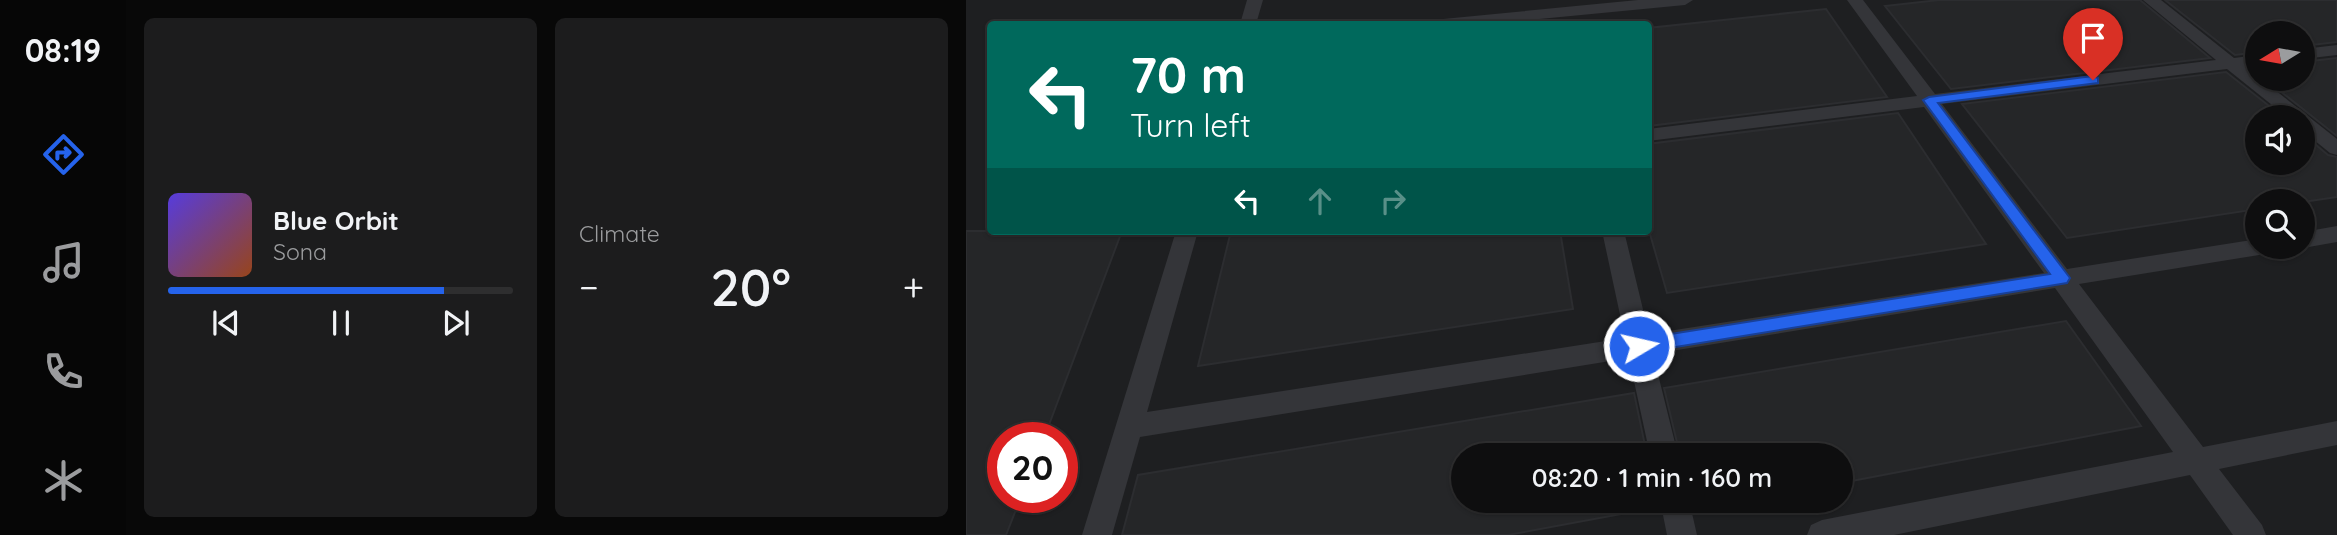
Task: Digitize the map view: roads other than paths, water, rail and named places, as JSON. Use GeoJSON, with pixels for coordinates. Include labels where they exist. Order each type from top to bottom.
{"type":"FeatureCollection","features":[{"type":"Feature","properties":{"kind":"lane"},"geometry":{"type":"LineString","coordinates":[[1249,21],[1255,0]]}},
{"type":"Feature","properties":{"kind":"lane"},"geometry":{"type":"LineString","coordinates":[[1473,21],[1685,0]]}},
{"type":"Feature","properties":{"kind":"lane"},"geometry":{"type":"LineString","coordinates":[[1855,0],[2251,535]]}},
{"type":"Feature","properties":{"kind":"lane"},"geometry":{"type":"LineString","coordinates":[[2151,0],[2283,105]]}},
{"type":"Feature","properties":{"kind":"lane"},"geometry":{"type":"LineString","coordinates":[[2315,53],[2337,50]]}},
{"type":"Feature","properties":{"kind":"lane"},"geometry":{"type":"LineString","coordinates":[[1652,135],[2245,61]]}},
{"type":"Feature","properties":{"kind":"lane"},"geometry":{"type":"LineString","coordinates":[[2315,132],[2337,149]]}},
{"type":"Feature","properties":{"kind":"lane"},"geometry":{"type":"LineString","coordinates":[[2315,238],[2337,234]]}},
{"type":"Feature","properties":{"kind":"lane"},"geometry":{"type":"LineString","coordinates":[[1097,535],[1186,235]]}},
{"type":"Feature","properties":{"kind":"lane"},"geometry":{"type":"LineString","coordinates":[[1614,235],[1661,443]]}},
{"type":"Feature","properties":{"kind":"lane"},"geometry":{"type":"LineString","coordinates":[[1129,427],[2245,249]]}},
{"type":"Feature","properties":{"kind":"lane"},"geometry":{"type":"LineString","coordinates":[[1822,535],[2337,433]]}},
{"type":"Feature","properties":{"kind":"lane"},"geometry":{"type":"LineString","coordinates":[[1677,513],[1682,535]]}}]}
